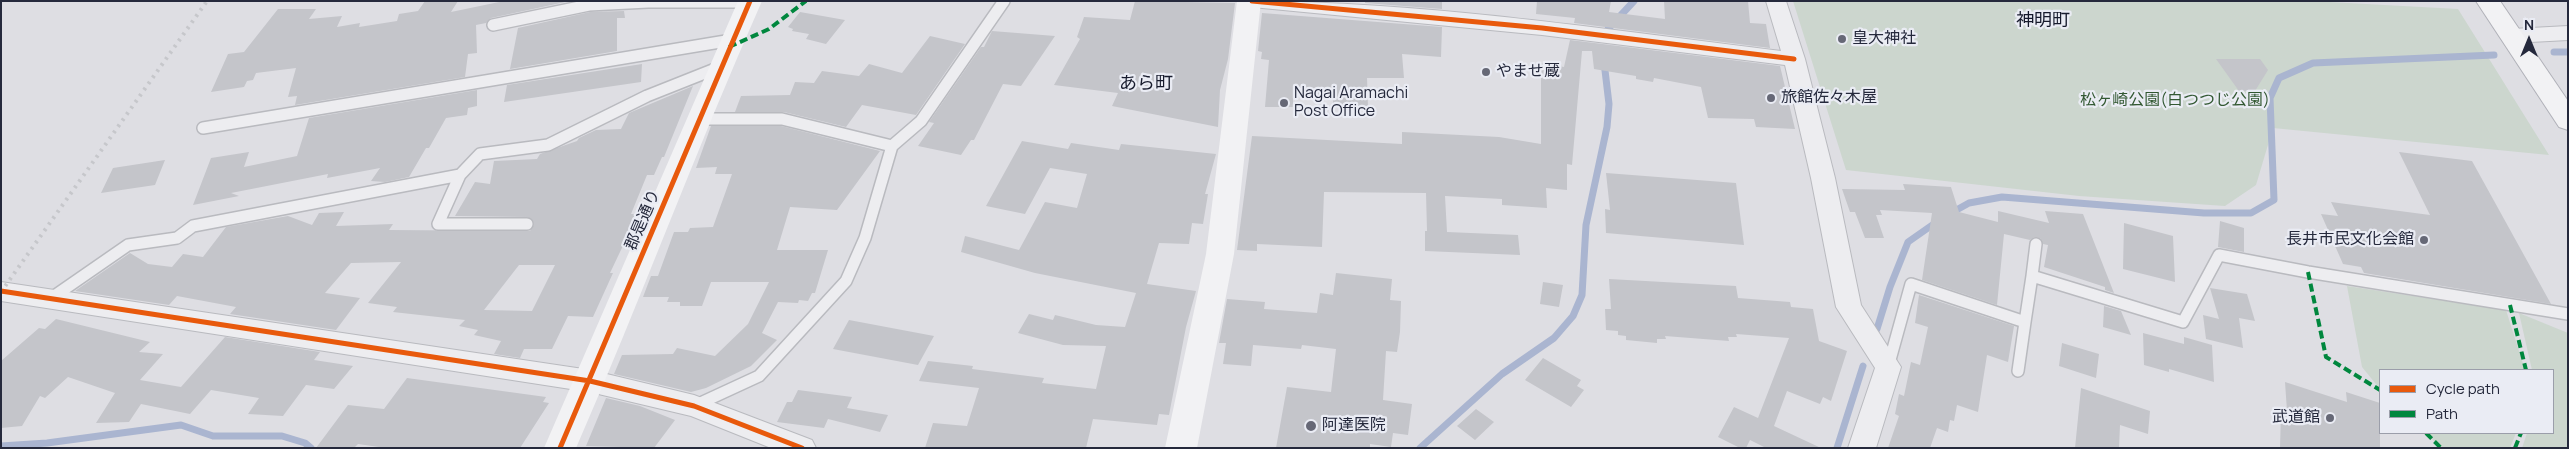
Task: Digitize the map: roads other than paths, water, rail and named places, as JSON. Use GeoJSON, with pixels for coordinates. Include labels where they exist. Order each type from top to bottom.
{"type":"FeatureCollection","features":[{"type":"Feature","properties":{"kind":"main road","name":"郡是通り"},"geometry":{"type":"LineString","coordinates":[[560,448],[590,381],[720,67],[750,1]]}},
{"type":"Feature","properties":{"kind":"main road"},"geometry":{"type":"LineString","coordinates":[[1181,448],[1220,254],[1250,1]]}},
{"type":"Feature","properties":{"kind":"main road"},"geometry":{"type":"LineString","coordinates":[[2488,1],[2568,120]]}},
{"type":"Feature","properties":{"kind":"street"},"geometry":{"type":"LineString","coordinates":[[1250,1],[1542,28],[1794,59]]}},
{"type":"Feature","properties":{"kind":"street"},"geometry":{"type":"LineString","coordinates":[[1776,1],[1794,59],[1823,178],[1849,307],[1888,367],[1862,448]]}},
{"type":"Feature","properties":{"kind":"street"},"geometry":{"type":"LineString","coordinates":[[2512,36],[2568,33]]}},
{"type":"Feature","properties":{"kind":"street"},"geometry":{"type":"LineString","coordinates":[[1,292],[590,381],[694,406],[802,448]]}},
{"type":"Feature","properties":{"kind":"lane"},"geometry":{"type":"LineString","coordinates":[[493,25],[589,5],[648,2],[750,1]]}},
{"type":"Feature","properties":{"kind":"lane"},"geometry":{"type":"LineString","coordinates":[[694,406],[759,376],[846,281],[865,238],[892,146],[921,120],[1004,1]]}},
{"type":"Feature","properties":{"kind":"lane"},"geometry":{"type":"LineString","coordinates":[[203,128],[732,40]]}},
{"type":"Feature","properties":{"kind":"lane"},"geometry":{"type":"LineString","coordinates":[[527,224],[438,224],[460,175],[480,154],[548,145],[647,96],[720,67]]}},
{"type":"Feature","properties":{"kind":"lane"},"geometry":{"type":"LineString","coordinates":[[698,119],[782,119],[892,146]]}},
{"type":"Feature","properties":{"kind":"lane"},"geometry":{"type":"LineString","coordinates":[[49,300],[128,245],[177,238],[193,226],[460,175]]}},
{"type":"Feature","properties":{"kind":"lane"},"geometry":{"type":"LineString","coordinates":[[2018,371],[2036,244]]}},
{"type":"Feature","properties":{"kind":"lane"},"geometry":{"type":"LineString","coordinates":[[2032,276],[2183,322],[2219,255],[2318,274],[2568,314]]}},
{"type":"Feature","properties":{"kind":"lane"},"geometry":{"type":"LineString","coordinates":[[1888,367],[1911,284],[2025,322]]}},
{"type":"Feature","properties":{"kind":"waterway"},"geometry":{"type":"LineString","coordinates":[[1608,34],[1608,29],[1634,1]]}},
{"type":"Feature","properties":{"kind":"waterway"},"geometry":{"type":"LineString","coordinates":[[2554,52],[2568,52]]}},
{"type":"Feature","properties":{"kind":"waterway"},"geometry":{"type":"LineString","coordinates":[[1951,213],[1969,203],[2002,197],[2204,213],[2251,213],[2274,200],[2270,98],[2279,78],[2313,63],[2494,55]]}},
{"type":"Feature","properties":{"kind":"waterway"},"geometry":{"type":"LineString","coordinates":[[1420,448],[1502,374],[1554,338],[1573,316],[1582,295],[1586,225],[1607,127],[1609,104],[1604,62]]}},
{"type":"Feature","properties":{"kind":"waterway"},"geometry":{"type":"LineString","coordinates":[[1877,329],[1890,287],[1908,242],[1938,221]]}},
{"type":"Feature","properties":{"kind":"waterway"},"geometry":{"type":"LineString","coordinates":[[1837,448],[1863,366]]}},
{"type":"Feature","properties":{"kind":"waterway"},"geometry":{"type":"LineString","coordinates":[[1,446],[47,443],[181,425],[213,436],[282,436],[305,443],[311,448]]}},
{"type":"Feature","properties":{"kind":"railway"},"geometry":{"type":"LineString","coordinates":[[1,292],[207,1]]}},
{"type":"Feature","properties":{"kind":"place","name":"皇大神社"},"geometry":{"type":"Point","coordinates":[1842,39]}},
{"type":"Feature","properties":{"kind":"place","name":"やませ蔵"},"geometry":{"type":"Point","coordinates":[1486,72]}},
{"type":"Feature","properties":{"kind":"place","name":"旅館佐々木屋"},"geometry":{"type":"Point","coordinates":[1771,98]}},
{"type":"Feature","properties":{"kind":"place","name":"Nagai Aramachi Post Office"},"geometry":{"type":"Point","coordinates":[1284,103]}},
{"type":"Feature","properties":{"kind":"place","name":"長井市民文化会館"},"geometry":{"type":"Point","coordinates":[2424,240]}},
{"type":"Feature","properties":{"kind":"place","name":"武道館"},"geometry":{"type":"Point","coordinates":[2330,418]}},
{"type":"Feature","properties":{"kind":"place","name":"阿達医院"},"geometry":{"type":"Point","coordinates":[1311,426]}},
{"type":"Feature","properties":{"kind":"district","name":"神明町"},"geometry":{"type":"Point","coordinates":[2043,21]}},
{"type":"Feature","properties":{"kind":"district","name":"あら町"},"geometry":{"type":"Point","coordinates":[1146,84]}},
{"type":"Feature","properties":{"kind":"park label","name":"松ヶ崎公園(白つつじ公園)"},"geometry":{"type":"Point","coordinates":[2175,101]}}]}
